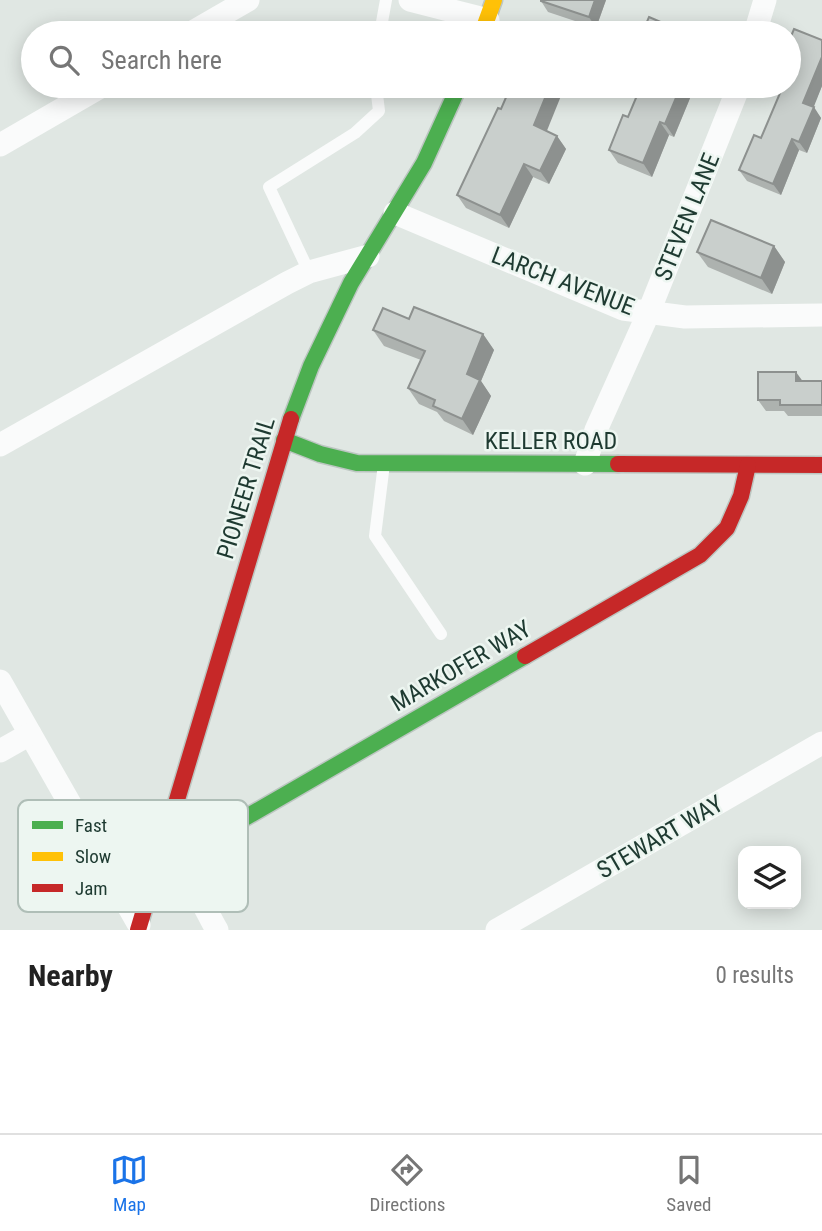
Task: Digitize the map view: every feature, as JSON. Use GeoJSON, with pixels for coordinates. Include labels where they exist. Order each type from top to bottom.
{"type":"FeatureCollection","features":[{"type":"Feature","properties":{"kind":"street"},"geometry":{"type":"LineString","coordinates":[[212,21],[248,0]]}},
{"type":"Feature","properties":{"kind":"street"},"geometry":{"type":"LineString","coordinates":[[410,0],[488,18]]}},
{"type":"Feature","properties":{"kind":"street"},"geometry":{"type":"LineString","coordinates":[[759,21],[765,0]]}},
{"type":"Feature","properties":{"kind":"street"},"geometry":{"type":"LineString","coordinates":[[0,145],[81,98]]}},
{"type":"Feature","properties":{"kind":"street","name":"PIONEER TRAIL"},"geometry":{"type":"LineString","coordinates":[[176,800],[284,440],[311,366],[334,316],[424,163],[454,98]]}},
{"type":"Feature","properties":{"kind":"street","name":"STEVEN LANE"},"geometry":{"type":"LineString","coordinates":[[585,464],[596,430],[648,314],[733,98]]}},
{"type":"Feature","properties":{"kind":"street","name":"LARCH AVENUE"},"geometry":{"type":"LineString","coordinates":[[395,213],[623,309],[685,317],[822,315]]}},
{"type":"Feature","properties":{"kind":"street"},"geometry":{"type":"LineString","coordinates":[[0,445],[259,297],[309,272],[368,256]]}},
{"type":"Feature","properties":{"kind":"street","name":"KELLER ROAD"},"geometry":{"type":"LineString","coordinates":[[284,440],[357,463],[822,465]]}},
{"type":"Feature","properties":{"kind":"street","name":"MARKOFER WAY"},"geometry":{"type":"LineString","coordinates":[[248,816],[700,555],[727,528],[741,496],[748,464]]}},
{"type":"Feature","properties":{"kind":"street"},"geometry":{"type":"LineString","coordinates":[[0,681],[67,800]]}},
{"type":"Feature","properties":{"kind":"street"},"geometry":{"type":"LineString","coordinates":[[0,751],[30,734]]}},
{"type":"Feature","properties":{"kind":"street","name":"STEWART WAY"},"geometry":{"type":"LineString","coordinates":[[498,930],[822,743]]}},
{"type":"Feature","properties":{"kind":"street"},"geometry":{"type":"LineString","coordinates":[[207,912],[217,930]]}},
{"type":"Feature","properties":{"kind":"lane"},"geometry":{"type":"LineString","coordinates":[[382,21],[386,0]]}},
{"type":"Feature","properties":{"kind":"lane"},"geometry":{"type":"LineString","coordinates":[[309,272],[269,187],[355,133],[379,111],[377,98]]}},
{"type":"Feature","properties":{"kind":"lane"},"geometry":{"type":"LineString","coordinates":[[384,464],[375,536],[441,634]]}},
{"type":"Feature","properties":{"kind":"building"},"geometry":{"type":"Polygon","coordinates":[[[541,0],[595,0],[589,17],[541,0]]]}},
{"type":"Feature","properties":{"kind":"building"},"geometry":{"type":"Polygon","coordinates":[[[801,32],[822,40],[822,57],[803,103],[814,107],[799,142],[792,139],[773,184],[739,170],[754,135],[761,138],[778,98],[801,98],[801,32]]]}},
{"type":"Feature","properties":{"kind":"building"},"geometry":{"type":"Polygon","coordinates":[[[506,98],[545,98],[534,125],[557,136],[540,171],[524,164],[500,215],[457,195],[498,108],[501,109],[506,98]]]}},
{"type":"Feature","properties":{"kind":"building"},"geometry":{"type":"Polygon","coordinates":[[[636,98],[676,98],[665,124],[660,122],[643,163],[609,150],[623,115],[628,117],[636,98]]]}},
{"type":"Feature","properties":{"kind":"building"},"geometry":{"type":"Polygon","coordinates":[[[711,220],[774,246],[761,278],[697,252],[711,220]]]}},
{"type":"Feature","properties":{"kind":"building"},"geometry":{"type":"Polygon","coordinates":[[[414,307],[483,334],[467,374],[480,380],[462,419],[433,406],[435,400],[408,388],[425,351],[373,330],[383,308],[409,319],[414,307]]]}},
{"type":"Feature","properties":{"kind":"building"},"geometry":{"type":"Polygon","coordinates":[[[758,372],[796,372],[796,381],[822,381],[822,405],[780,405],[780,400],[758,400],[758,372]]]}},
{"type":"Feature","properties":{"kind":"traffic: fast"},"geometry":{"type":"LineString","coordinates":[[291,419],[311,366],[351,283],[424,163],[454,98]]}},
{"type":"Feature","properties":{"kind":"traffic: fast"},"geometry":{"type":"LineString","coordinates":[[284,440],[320,454],[357,463],[618,464]]}},
{"type":"Feature","properties":{"kind":"traffic: fast"},"geometry":{"type":"LineString","coordinates":[[248,816],[525,656]]}},
{"type":"Feature","properties":{"kind":"traffic: slow"},"geometry":{"type":"LineString","coordinates":[[486,21],[494,0]]}},
{"type":"Feature","properties":{"kind":"traffic: jam"},"geometry":{"type":"LineString","coordinates":[[177,800],[291,419]]}},
{"type":"Feature","properties":{"kind":"traffic: jam"},"geometry":{"type":"LineString","coordinates":[[618,464],[822,465]]}},
{"type":"Feature","properties":{"kind":"traffic: jam"},"geometry":{"type":"LineString","coordinates":[[525,656],[700,555],[727,528],[741,496],[748,465]]}},
{"type":"Feature","properties":{"kind":"traffic: jam"},"geometry":{"type":"LineString","coordinates":[[138,930],[143,912]]}}]}
